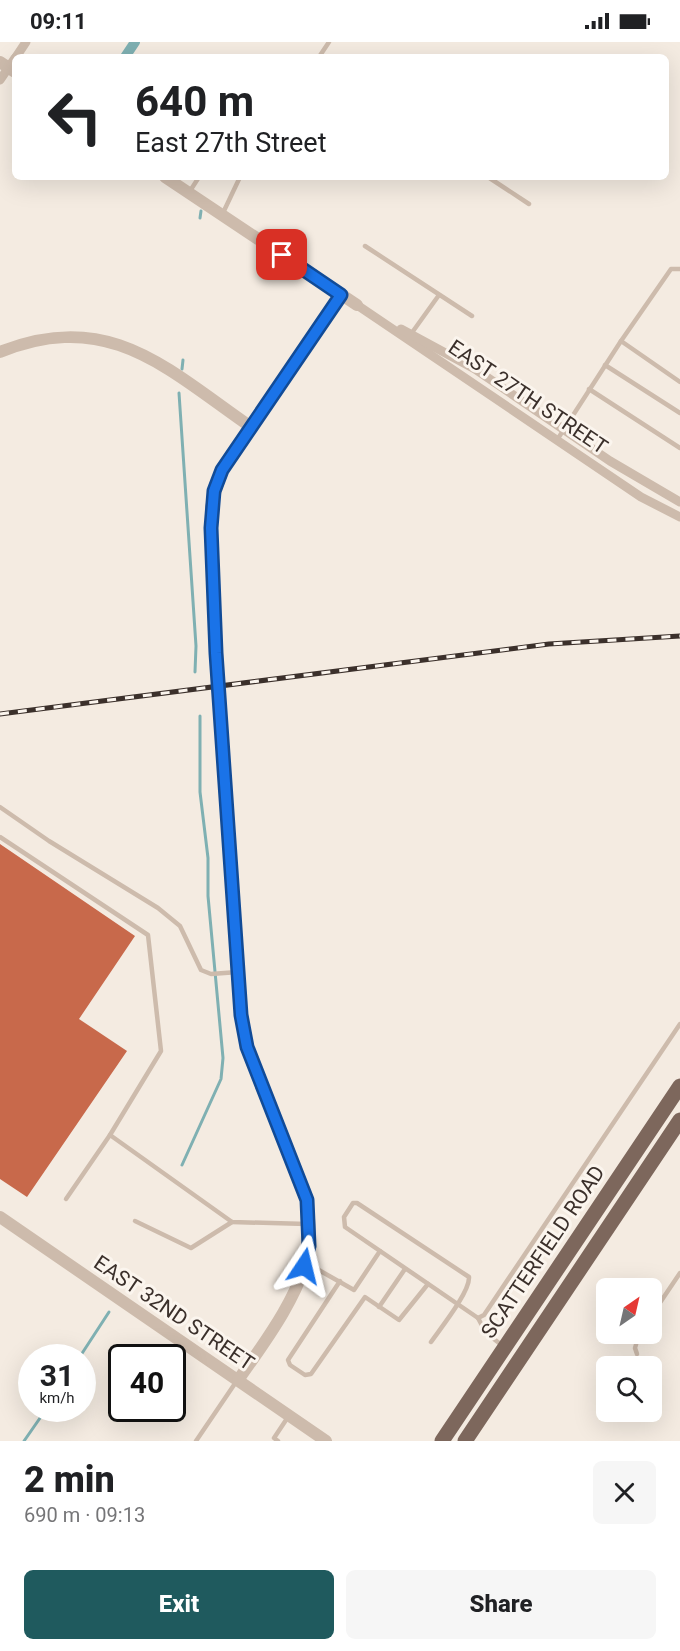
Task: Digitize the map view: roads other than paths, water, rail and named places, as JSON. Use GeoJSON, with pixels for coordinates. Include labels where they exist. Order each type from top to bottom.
{"type":"FeatureCollection","features":[{"type":"Feature","properties":{"kind":"main road","name":"SCATTERFIELD ROAD"},"geometry":{"type":"LineString","coordinates":[[442,1441],[680,1086]]}},
{"type":"Feature","properties":{"kind":"main road","name":"SCATTERFIELD ROAD"},"geometry":{"type":"LineString","coordinates":[[469,1440],[680,1120]]}},
{"type":"Feature","properties":{"kind":"street"},"geometry":{"type":"LineString","coordinates":[[0,80],[11,63]]}},
{"type":"Feature","properties":{"kind":"street","name":"EAST 27TH STREET"},"geometry":{"type":"LineString","coordinates":[[170,180],[641,497],[680,517]]}},
{"type":"Feature","properties":{"kind":"street"},"geometry":{"type":"LineString","coordinates":[[238,1380],[286,1303],[304,1266],[310,1224],[307,1200],[247,1047],[241,1015],[216,653],[211,507],[222,470],[341,295]]}},
{"type":"Feature","properties":{"kind":"street","name":"EAST 27TH STREET"},"geometry":{"type":"LineString","coordinates":[[357,305],[475,369],[648,486],[680,502]]}},
{"type":"Feature","properties":{"kind":"street"},"geometry":{"type":"LineString","coordinates":[[0,352],[43,338],[91,337],[114,342],[161,364],[251,427]]}},
{"type":"Feature","properties":{"kind":"street","name":"EAST 32ND STREET"},"geometry":{"type":"LineString","coordinates":[[0,1217],[326,1441]]}},
{"type":"Feature","properties":{"kind":"lane"},"geometry":{"type":"LineString","coordinates":[[189,193],[197,180]]}},
{"type":"Feature","properties":{"kind":"lane"},"geometry":{"type":"LineString","coordinates":[[222,215],[239,180]]}},
{"type":"Feature","properties":{"kind":"lane"},"geometry":{"type":"LineString","coordinates":[[492,180],[528,204]]}},
{"type":"Feature","properties":{"kind":"lane"},"geometry":{"type":"LineString","coordinates":[[365,246],[472,316]]}},
{"type":"Feature","properties":{"kind":"lane"},"geometry":{"type":"LineString","coordinates":[[557,440],[671,269],[679,267]]}},
{"type":"Feature","properties":{"kind":"lane"},"geometry":{"type":"LineString","coordinates":[[411,334],[439,294]]}},
{"type":"Feature","properties":{"kind":"lane"},"geometry":{"type":"LineString","coordinates":[[621,342],[680,382]]}},
{"type":"Feature","properties":{"kind":"lane"},"geometry":{"type":"LineString","coordinates":[[605,365],[680,413]]}},
{"type":"Feature","properties":{"kind":"lane"},"geometry":{"type":"LineString","coordinates":[[589,389],[680,448]]}},
{"type":"Feature","properties":{"kind":"lane"},"geometry":{"type":"LineString","coordinates":[[0,807],[172,920],[184,933],[198,968],[211,974],[238,972]]}},
{"type":"Feature","properties":{"kind":"lane"},"geometry":{"type":"LineString","coordinates":[[0,837],[148,935],[161,1051],[110,1135],[66,1200]]}},
{"type":"Feature","properties":{"kind":"lane"},"geometry":{"type":"LineString","coordinates":[[478,1318],[484,1315],[680,1024]]}},
{"type":"Feature","properties":{"kind":"lane"},"geometry":{"type":"LineString","coordinates":[[110,1135],[232,1222]]}},
{"type":"Feature","properties":{"kind":"lane"},"geometry":{"type":"LineString","coordinates":[[431,1342],[457,1304],[469,1283],[469,1277],[357,1203],[353,1203],[344,1217],[345,1227],[405,1269],[428,1284],[457,1304],[478,1318],[486,1333],[505,1348]]}},
{"type":"Feature","properties":{"kind":"lane"},"geometry":{"type":"LineString","coordinates":[[135,1221],[191,1248],[232,1222],[310,1224]]}},
{"type":"Feature","properties":{"kind":"lane"},"geometry":{"type":"LineString","coordinates":[[354,1290],[380,1251]]}},
{"type":"Feature","properties":{"kind":"lane"},"geometry":{"type":"LineString","coordinates":[[304,1266],[317,1269],[340,1281],[399,1320],[428,1284]]}},
{"type":"Feature","properties":{"kind":"lane"},"geometry":{"type":"LineString","coordinates":[[380,1307],[405,1269]]}},
{"type":"Feature","properties":{"kind":"lane"},"geometry":{"type":"LineString","coordinates":[[662,1300],[680,1273]]}},
{"type":"Feature","properties":{"kind":"lane"},"geometry":{"type":"LineString","coordinates":[[340,1281],[288,1360],[290,1365],[305,1375],[311,1374],[365,1297]]}},
{"type":"Feature","properties":{"kind":"lane"},"geometry":{"type":"LineString","coordinates":[[636,1344],[637,1354]]}},
{"type":"Feature","properties":{"kind":"lane"},"geometry":{"type":"LineString","coordinates":[[196,1441],[238,1380]]}},
{"type":"Feature","properties":{"kind":"lane"},"geometry":{"type":"LineString","coordinates":[[275,1440],[289,1416]]}},
{"type":"Feature","properties":{"kind":"waterway"},"geometry":{"type":"LineString","coordinates":[[127,54],[135,42]]}},
{"type":"Feature","properties":{"kind":"waterway"},"geometry":{"type":"LineString","coordinates":[[200,218],[201,211]]}},
{"type":"Feature","properties":{"kind":"waterway"},"geometry":{"type":"LineString","coordinates":[[182,369],[183,360]]}},
{"type":"Feature","properties":{"kind":"waterway"},"geometry":{"type":"LineString","coordinates":[[179,393],[196,646],[195,672]]}},
{"type":"Feature","properties":{"kind":"waterway"},"geometry":{"type":"LineString","coordinates":[[182,1165],[221,1079],[223,1058],[208,896],[208,858],[200,792],[200,716]]}},
{"type":"Feature","properties":{"kind":"waterway"},"geometry":{"type":"LineString","coordinates":[[88,1344],[109,1312]]}},
{"type":"Feature","properties":{"kind":"waterway"},"geometry":{"type":"LineString","coordinates":[[24,1441],[37,1422]]}},
{"type":"Feature","properties":{"kind":"railway"},"geometry":{"type":"LineString","coordinates":[[0,714],[549,644],[680,636]]}}]}
